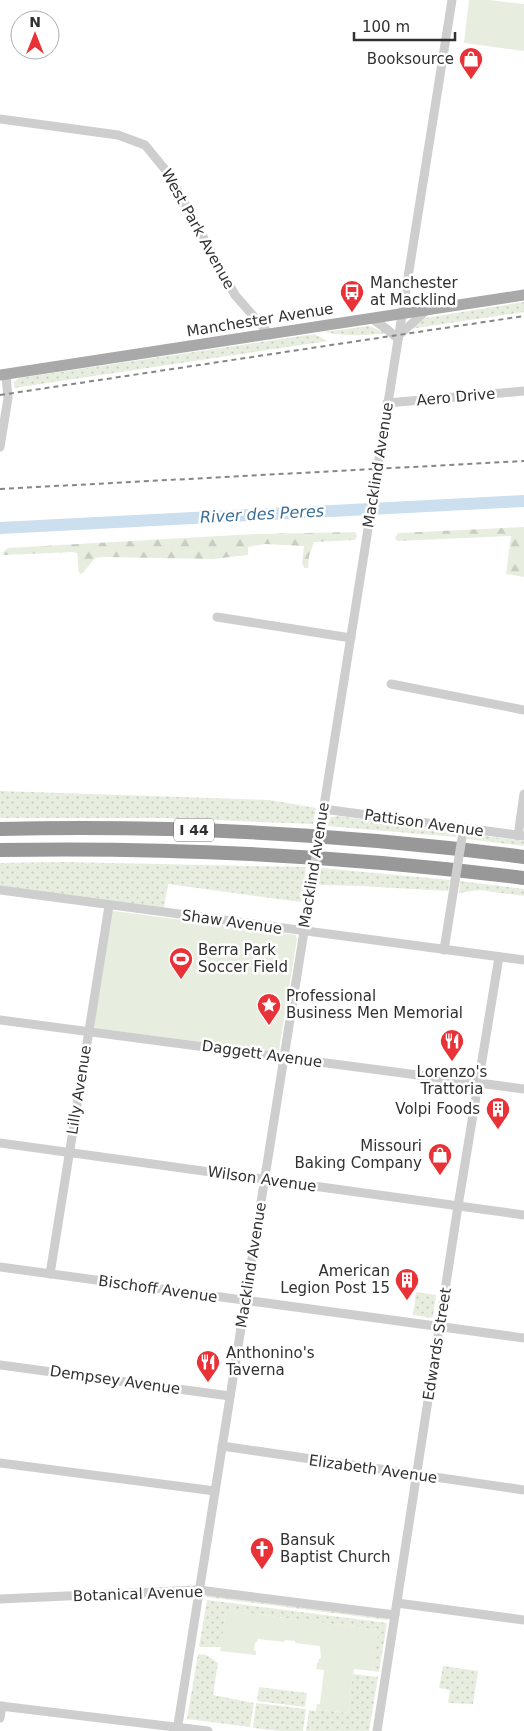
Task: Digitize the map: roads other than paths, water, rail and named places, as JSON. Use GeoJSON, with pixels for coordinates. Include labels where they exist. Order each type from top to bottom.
{"type":"FeatureCollection","features":[{"type":"Feature","properties":{"kind":"highway","name":"I 44"},"geometry":{"type":"LineString","coordinates":[[0,829],[102,828],[229,831],[389,842],[524,857]]}},
{"type":"Feature","properties":{"kind":"highway","name":"I 44"},"geometry":{"type":"LineString","coordinates":[[0,850],[120,849],[259,854],[398,864],[524,878]]}},
{"type":"Feature","properties":{"kind":"main road","name":"Manchester Avenue"},"geometry":{"type":"LineString","coordinates":[[3,375],[524,295]]}},
{"type":"Feature","properties":{"kind":"street","name":"Macklind Avenue"},"geometry":{"type":"LineString","coordinates":[[177,1729],[452,0]]}},
{"type":"Feature","properties":{"kind":"street","name":"West Park Avenue"},"geometry":{"type":"LineString","coordinates":[[0,119],[118,135],[145,145],[168,173],[235,295],[270,335]]}},
{"type":"Feature","properties":{"kind":"street"},"geometry":{"type":"LineString","coordinates":[[371,318],[398,337],[428,310]]}},
{"type":"Feature","properties":{"kind":"street"},"geometry":{"type":"LineString","coordinates":[[0,447],[8,398],[3,375]]}},
{"type":"Feature","properties":{"kind":"street","name":"Aero Drive"},"geometry":{"type":"LineString","coordinates":[[388,403],[524,391]]}},
{"type":"Feature","properties":{"kind":"street"},"geometry":{"type":"LineString","coordinates":[[217,617],[351,638]]}},
{"type":"Feature","properties":{"kind":"street"},"geometry":{"type":"LineString","coordinates":[[391,684],[524,710]]}},
{"type":"Feature","properties":{"kind":"street"},"geometry":{"type":"LineString","coordinates":[[521,836],[524,794]]}},
{"type":"Feature","properties":{"kind":"street","name":"Pattison Avenue"},"geometry":{"type":"LineString","coordinates":[[323,809],[521,836]]}},
{"type":"Feature","properties":{"kind":"street"},"geometry":{"type":"LineString","coordinates":[[444,950],[463,828]]}},
{"type":"Feature","properties":{"kind":"street","name":"Shaw Avenue"},"geometry":{"type":"LineString","coordinates":[[0,890],[524,960]]}},
{"type":"Feature","properties":{"kind":"street","name":"Lilly Avenue"},"geometry":{"type":"LineString","coordinates":[[50,1274],[109,906]]}},
{"type":"Feature","properties":{"kind":"street","name":"Edwards Street"},"geometry":{"type":"LineString","coordinates":[[377,1731],[458,1206],[499,957]]}},
{"type":"Feature","properties":{"kind":"street","name":"Daggett Avenue"},"geometry":{"type":"LineString","coordinates":[[0,1020],[524,1090]]}},
{"type":"Feature","properties":{"kind":"street","name":"Wilson Avenue"},"geometry":{"type":"LineString","coordinates":[[0,1144],[524,1215]]}},
{"type":"Feature","properties":{"kind":"street","name":"Bischoff Avenue"},"geometry":{"type":"LineString","coordinates":[[0,1267],[524,1338]]}},
{"type":"Feature","properties":{"kind":"street","name":"Dempsey Avenue"},"geometry":{"type":"LineString","coordinates":[[0,1365],[230,1396]]}},
{"type":"Feature","properties":{"kind":"street","name":"Elizabeth Avenue"},"geometry":{"type":"LineString","coordinates":[[222,1446],[524,1490]]}},
{"type":"Feature","properties":{"kind":"street"},"geometry":{"type":"LineString","coordinates":[[0,1464],[215,1491]]}},
{"type":"Feature","properties":{"kind":"street","name":"Botanical Avenue"},"geometry":{"type":"LineString","coordinates":[[0,1599],[199,1590],[395,1615]]}},
{"type":"Feature","properties":{"kind":"street"},"geometry":{"type":"LineString","coordinates":[[397,1603],[524,1620]]}},
{"type":"Feature","properties":{"kind":"street"},"geometry":{"type":"LineString","coordinates":[[0,1718],[1,1706],[177,1729],[208,1731]]}},
{"type":"Feature","properties":{"kind":"waterway","name":"River des Peres"},"geometry":{"type":"LineString","coordinates":[[0,528],[524,501]]}},
{"type":"Feature","properties":{"kind":"railway"},"geometry":{"type":"LineString","coordinates":[[0,395],[524,316]]}},
{"type":"Feature","properties":{"kind":"railway"},"geometry":{"type":"LineString","coordinates":[[0,489],[524,461]]}},
{"type":"Feature","properties":{"kind":"place","name":"Booksource"},"geometry":{"type":"Point","coordinates":[471,80]}},
{"type":"Feature","properties":{"kind":"place","name":"Manchester at Macklind"},"geometry":{"type":"Point","coordinates":[352,313]}},
{"type":"Feature","properties":{"kind":"place","name":"Berra Park Soccer Field"},"geometry":{"type":"Point","coordinates":[181,980]}},
{"type":"Feature","properties":{"kind":"place","name":"Professional Business Men Memorial"},"geometry":{"type":"Point","coordinates":[269,1026]}},
{"type":"Feature","properties":{"kind":"place","name":"Lorenzo's Trattoria"},"geometry":{"type":"Point","coordinates":[452,1062]}},
{"type":"Feature","properties":{"kind":"place","name":"Volpi Foods"},"geometry":{"type":"Point","coordinates":[498,1130]}},
{"type":"Feature","properties":{"kind":"place","name":"Missouri Baking Company"},"geometry":{"type":"Point","coordinates":[440,1176]}},
{"type":"Feature","properties":{"kind":"place","name":"American Legion Post 15"},"geometry":{"type":"Point","coordinates":[407,1301]}},
{"type":"Feature","properties":{"kind":"place","name":"Anthonino's Taverna"},"geometry":{"type":"Point","coordinates":[208,1383]}},
{"type":"Feature","properties":{"kind":"place","name":"Bansuk Baptist Church"},"geometry":{"type":"Point","coordinates":[262,1570]}}]}
